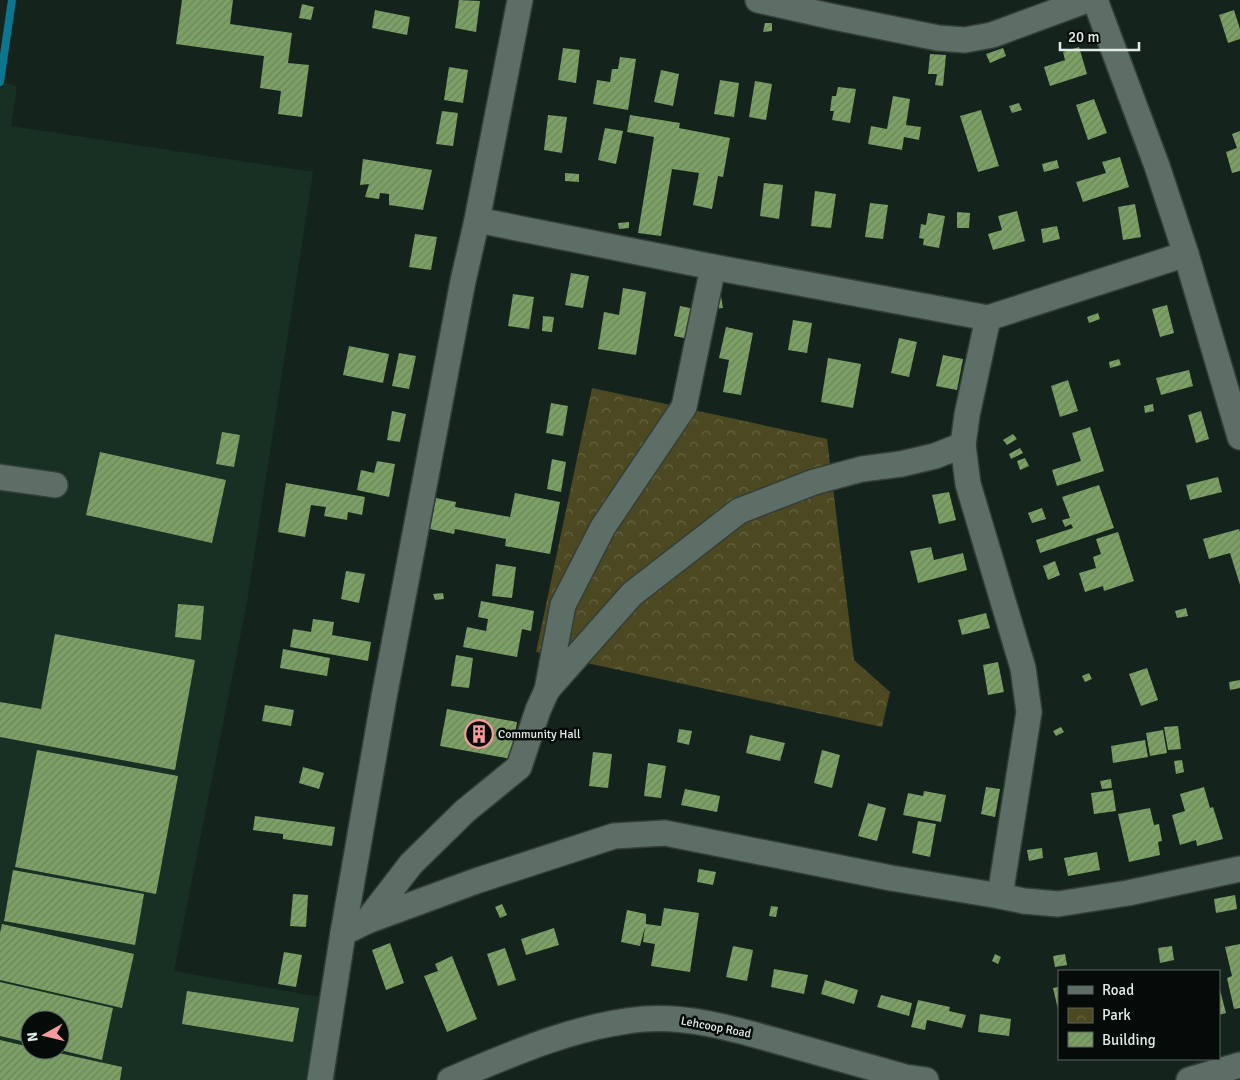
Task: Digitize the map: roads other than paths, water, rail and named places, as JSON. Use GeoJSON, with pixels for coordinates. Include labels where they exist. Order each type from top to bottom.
{"type":"FeatureCollection","features":[{"type":"Feature","properties":{"kind":"street"},"geometry":{"type":"LineString","coordinates":[[320,1080],[343,933],[384,697],[463,281],[477,220],[520,0]]}},
{"type":"Feature","properties":{"kind":"street"},"geometry":{"type":"LineString","coordinates":[[758,0],[938,38],[965,40],[992,35],[1087,0]]}},
{"type":"Feature","properties":{"kind":"street"},"geometry":{"type":"LineString","coordinates":[[1096,0],[1157,166],[1186,254],[1240,437]]}},
{"type":"Feature","properties":{"kind":"street"},"geometry":{"type":"LineString","coordinates":[[477,220],[713,267],[988,318],[1186,254]]}},
{"type":"Feature","properties":{"kind":"street"},"geometry":{"type":"LineString","coordinates":[[548,690],[563,606],[603,527],[684,407],[713,267]]}},
{"type":"Feature","properties":{"kind":"street"},"geometry":{"type":"LineString","coordinates":[[988,318],[967,415],[963,445],[968,484],[1023,668],[1029,712],[1000,896]]}},
{"type":"Feature","properties":{"kind":"street"},"geometry":{"type":"LineString","coordinates":[[368,922],[411,864],[465,812],[519,766],[538,710],[548,690],[632,594],[739,511],[814,482],[862,469],[901,464],[935,456],[963,445]]}},
{"type":"Feature","properties":{"kind":"street"},"geometry":{"type":"LineString","coordinates":[[0,476],[55,486]]}},
{"type":"Feature","properties":{"kind":"street"},"geometry":{"type":"LineString","coordinates":[[343,933],[476,881],[614,836],[665,834],[891,878],[1024,901],[1058,904],[1128,893],[1240,869]]}},
{"type":"Feature","properties":{"kind":"street","name":"Lehcoop Road"},"geometry":{"type":"LineString","coordinates":[[450,1080],[504,1057],[568,1035],[602,1026],[644,1019],[684,1020],[726,1027],[905,1077],[926,1080]]}},
{"type":"Feature","properties":{"kind":"street"},"geometry":{"type":"LineString","coordinates":[[1189,1080],[1240,1065]]}},
{"type":"Feature","properties":{"kind":"waterway"},"geometry":{"type":"LineString","coordinates":[[0,82],[12,0]]}},
{"type":"Feature","properties":{"kind":"place","name":"Community Hall"},"geometry":{"type":"Point","coordinates":[479,734]}}]}
